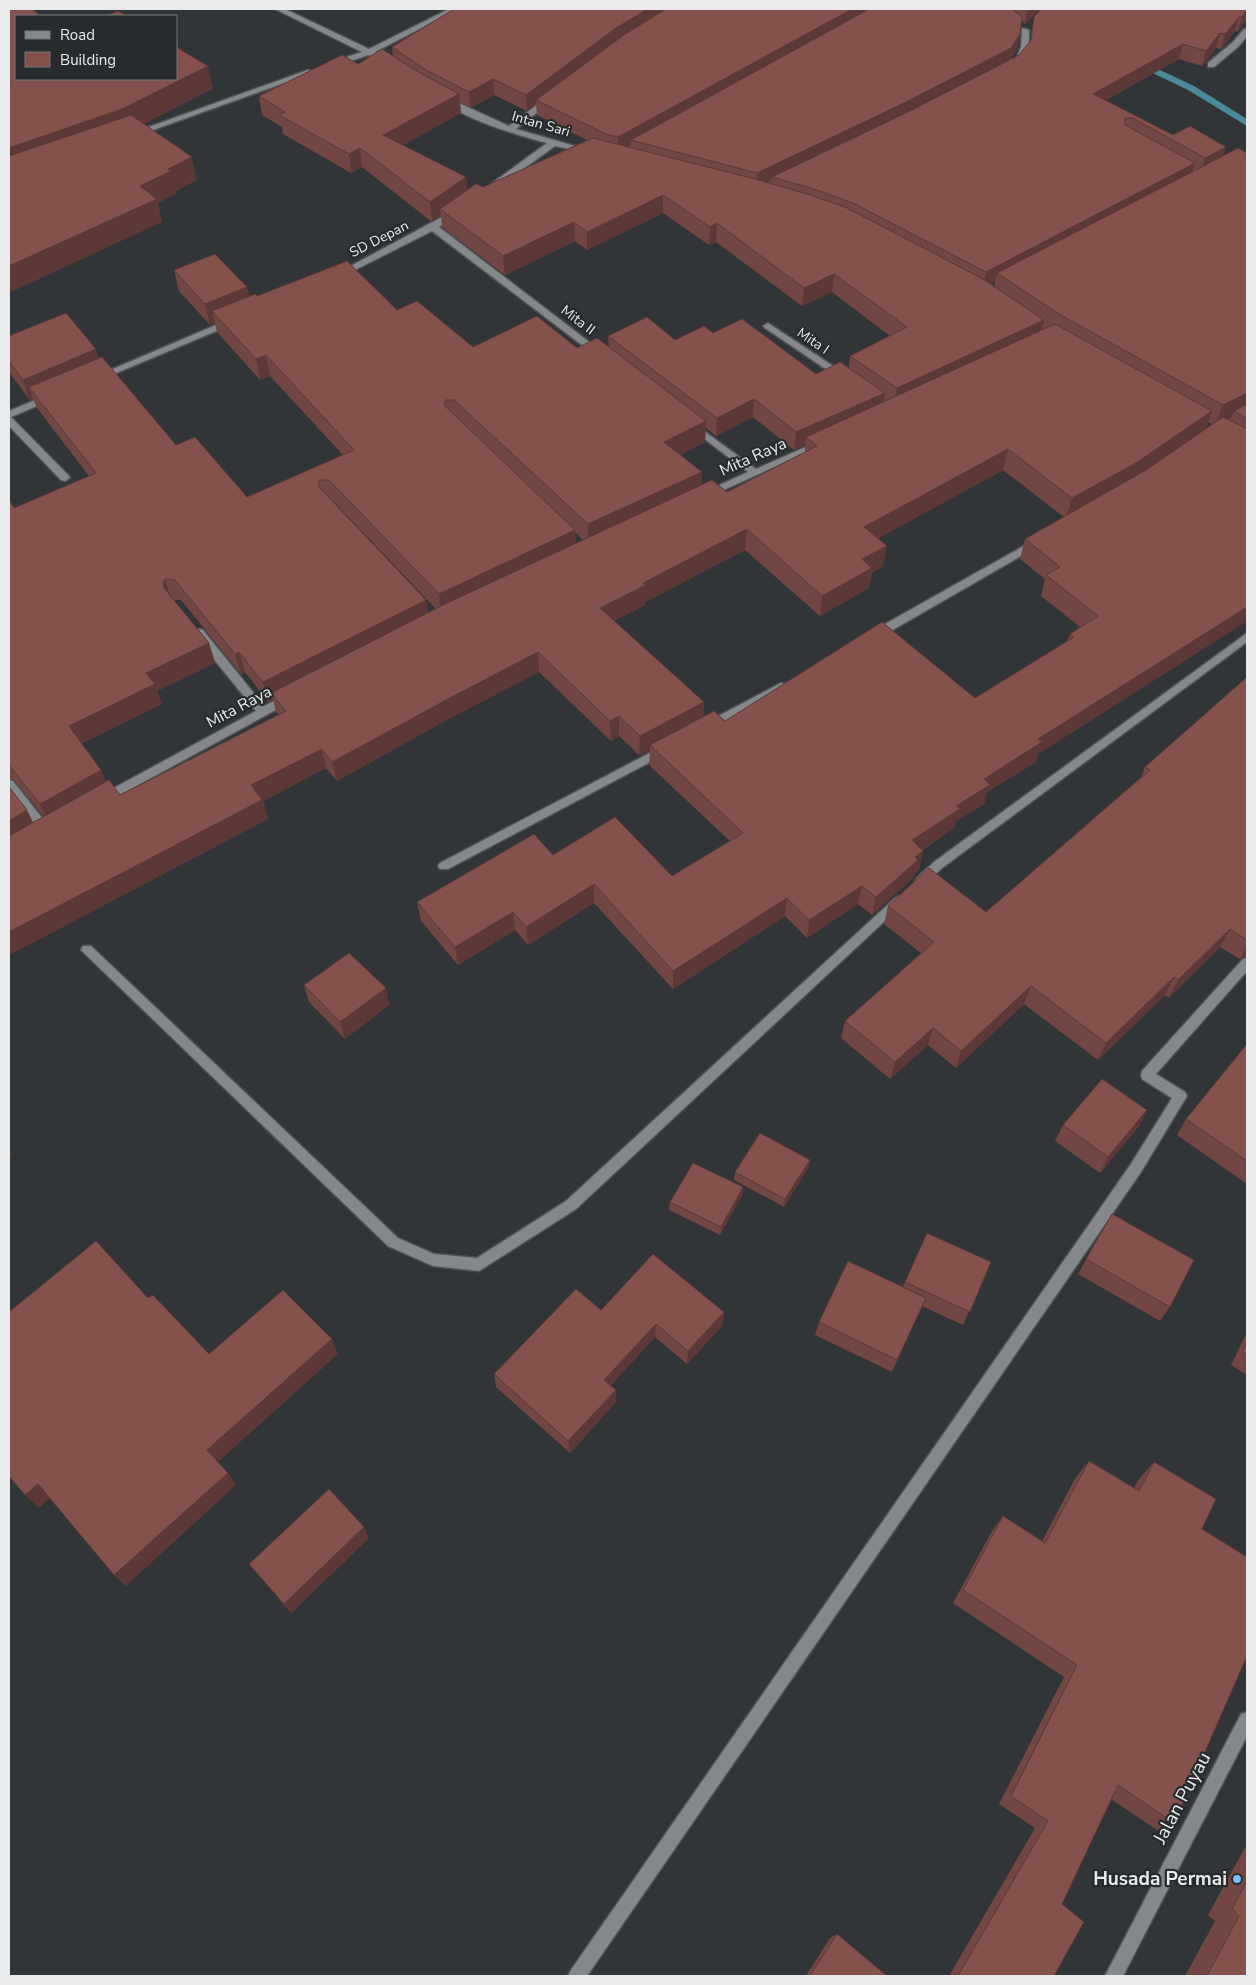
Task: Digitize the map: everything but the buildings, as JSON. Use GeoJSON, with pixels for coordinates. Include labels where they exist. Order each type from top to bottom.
{"type":"FeatureCollection","features":[{"type":"Feature","properties":{"kind":"street"},"geometry":{"type":"LineString","coordinates":[[279,9],[369,52],[393,68]]}},
{"type":"Feature","properties":{"kind":"street"},"geometry":{"type":"LineString","coordinates":[[129,136],[369,52],[454,9]]}},
{"type":"Feature","properties":{"kind":"street"},"geometry":{"type":"LineString","coordinates":[[1012,67],[1023,55],[1025,26]]}},
{"type":"Feature","properties":{"kind":"street"},"geometry":{"type":"LineString","coordinates":[[1211,65],[1236,44],[1247,31]]}},
{"type":"Feature","properties":{"kind":"street"},"geometry":{"type":"LineString","coordinates":[[1236,44],[1247,49]]}},
{"type":"Feature","properties":{"kind":"street"},"geometry":{"type":"LineString","coordinates":[[509,130],[553,97]]}},
{"type":"Feature","properties":{"kind":"street","name":"Intan Sari"},"geometry":{"type":"LineString","coordinates":[[440,98],[509,130],[553,143],[600,153]]}},
{"type":"Feature","properties":{"kind":"street"},"geometry":{"type":"LineString","coordinates":[[485,192],[553,143]]}},
{"type":"Feature","properties":{"kind":"street","name":"SD Depan"},"geometry":{"type":"LineString","coordinates":[[331,279],[433,227],[462,208]]}},
{"type":"Feature","properties":{"kind":"street","name":"Mita II"},"geometry":{"type":"LineString","coordinates":[[433,227],[606,358]]}},
{"type":"Feature","properties":{"kind":"street"},"geometry":{"type":"LineString","coordinates":[[89,381],[240,318]]}},
{"type":"Feature","properties":{"kind":"street","name":"Mita I"},"geometry":{"type":"LineString","coordinates":[[768,326],[854,385]]}},
{"type":"Feature","properties":{"kind":"street"},"geometry":{"type":"LineString","coordinates":[[9,415],[62,392]]}},
{"type":"Feature","properties":{"kind":"street"},"geometry":{"type":"LineString","coordinates":[[684,418],[754,472]]}},
{"type":"Feature","properties":{"kind":"street"},"geometry":{"type":"LineString","coordinates":[[9,420],[65,478]]}},
{"type":"Feature","properties":{"kind":"street","name":"Mita Raya"},"geometry":{"type":"LineString","coordinates":[[692,502],[754,472],[833,438]]}},
{"type":"Feature","properties":{"kind":"street"},"geometry":{"type":"LineString","coordinates":[[859,643],[1048,536]]}},
{"type":"Feature","properties":{"kind":"street"},"geometry":{"type":"LineString","coordinates":[[195,627],[262,710]]}},
{"type":"Feature","properties":{"kind":"street"},"geometry":{"type":"LineString","coordinates":[[87,950],[393,1242],[433,1260],[480,1265],[571,1205],[821,971],[938,865],[1247,637]]}},
{"type":"Feature","properties":{"kind":"street"},"geometry":{"type":"LineString","coordinates":[[696,733],[791,681]]}},
{"type":"Feature","properties":{"kind":"street","name":"Mita Raya"},"geometry":{"type":"LineString","coordinates":[[98,802],[262,710],[298,693]]}},
{"type":"Feature","properties":{"kind":"street"},"geometry":{"type":"LineString","coordinates":[[444,866],[678,742]]}},
{"type":"Feature","properties":{"kind":"street"},"geometry":{"type":"LineString","coordinates":[[9,784],[46,831]]}},
{"type":"Feature","properties":{"kind":"street"},"geometry":{"type":"LineString","coordinates":[[577,1976],[1141,1160],[1180,1096],[1147,1075],[1247,963]]}},
{"type":"Feature","properties":{"kind":"street","name":"Jalan Puyau"},"geometry":{"type":"LineString","coordinates":[[1114,1976],[1247,1720]]}},
{"type":"Feature","properties":{"kind":"waterway"},"geometry":{"type":"LineString","coordinates":[[1139,63],[1191,88],[1247,123]]}},
{"type":"Feature","properties":{"kind":"place","name":"Husada Permai"},"geometry":{"type":"Point","coordinates":[1237,1879]}}]}
